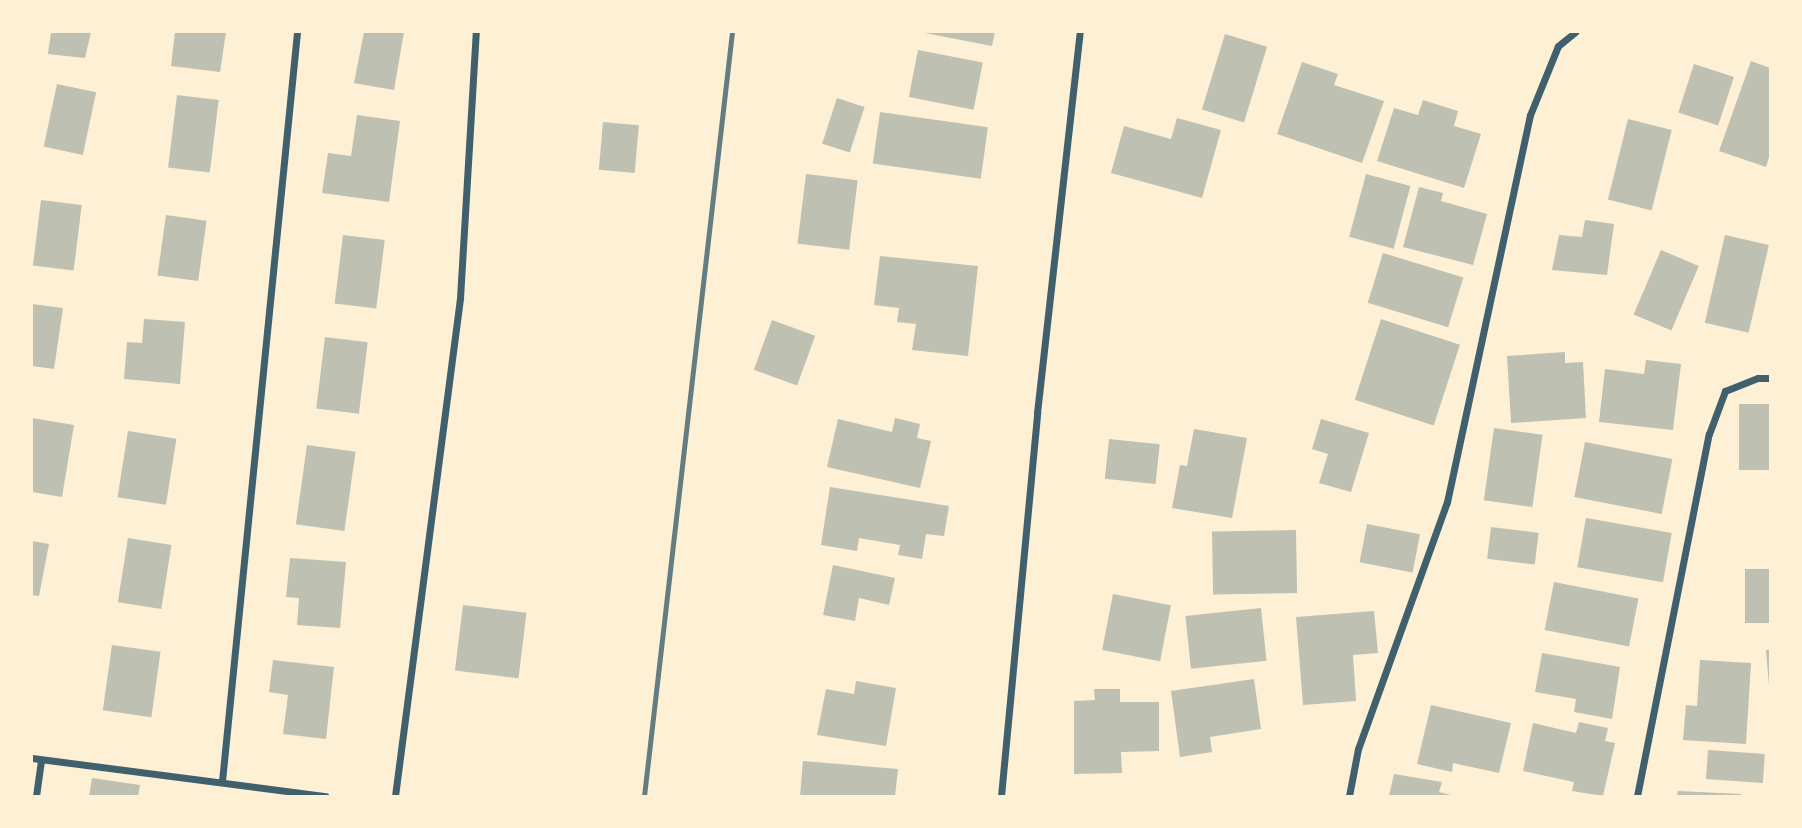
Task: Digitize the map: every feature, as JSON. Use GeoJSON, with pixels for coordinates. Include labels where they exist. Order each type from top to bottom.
{"type":"FeatureCollection","features":[{"type":"Feature","properties":{"kind":"street"},"geometry":{"type":"LineString","coordinates":[[222,781],[298,32]]}},
{"type":"Feature","properties":{"kind":"street"},"geometry":{"type":"LineString","coordinates":[[395,796],[460,298],[476,32]]}},
{"type":"Feature","properties":{"kind":"street"},"geometry":{"type":"LineString","coordinates":[[1001,796],[1037,413],[1080,32]]}},
{"type":"Feature","properties":{"kind":"street"},"geometry":{"type":"LineString","coordinates":[[1349,796],[1358,749],[1447,502],[1530,115],[1558,46],[1575,32]]}},
{"type":"Feature","properties":{"kind":"street"},"geometry":{"type":"LineString","coordinates":[[1637,796],[1709,434],[1725,391],[1758,378],[1770,378]]}},
{"type":"Feature","properties":{"kind":"street"},"geometry":{"type":"LineString","coordinates":[[32,758],[326,796]]}},
{"type":"Feature","properties":{"kind":"street"},"geometry":{"type":"LineString","coordinates":[[36,796],[41,760]]}},
{"type":"Feature","properties":{"kind":"building"},"geometry":{"type":"Polygon","coordinates":[[[51,32],[91,32],[85,58],[48,54],[51,32]]]}},
{"type":"Feature","properties":{"kind":"building"},"geometry":{"type":"Polygon","coordinates":[[[175,32],[226,32],[220,72],[171,66],[175,32]]]}},
{"type":"Feature","properties":{"kind":"building"},"geometry":{"type":"Polygon","coordinates":[[[364,32],[404,32],[394,90],[354,83],[364,32]]]}},
{"type":"Feature","properties":{"kind":"building"},"geometry":{"type":"Polygon","coordinates":[[[920,32],[995,32],[992,46],[920,32]]]}},
{"type":"Feature","properties":{"kind":"building"},"geometry":{"type":"Polygon","coordinates":[[[1225,34],[1267,47],[1244,122],[1202,110],[1225,34]]]}},
{"type":"Feature","properties":{"kind":"building"},"geometry":{"type":"Polygon","coordinates":[[[918,50],[983,63],[974,110],[909,97],[918,50]]]}},
{"type":"Feature","properties":{"kind":"building"},"geometry":{"type":"Polygon","coordinates":[[[1751,61],[1770,68],[1770,154],[1766,167],[1719,151],[1751,61]]]}},
{"type":"Feature","properties":{"kind":"building"},"geometry":{"type":"Polygon","coordinates":[[[1302,62],[1338,74],[1334,85],[1384,101],[1362,163],[1277,134],[1302,62]]]}},
{"type":"Feature","properties":{"kind":"building"},"geometry":{"type":"Polygon","coordinates":[[[1694,64],[1734,77],[1718,125],[1678,113],[1694,64]]]}},
{"type":"Feature","properties":{"kind":"building"},"geometry":{"type":"Polygon","coordinates":[[[57,84],[96,92],[83,155],[44,147],[57,84]]]}},
{"type":"Feature","properties":{"kind":"building"},"geometry":{"type":"Polygon","coordinates":[[[177,95],[219,100],[210,173],[168,167],[177,95]]]}},
{"type":"Feature","properties":{"kind":"building"},"geometry":{"type":"Polygon","coordinates":[[[837,98],[865,107],[850,153],[822,144],[837,98]]]}},
{"type":"Feature","properties":{"kind":"building"},"geometry":{"type":"Polygon","coordinates":[[[1423,100],[1458,111],[1454,126],[1481,134],[1464,188],[1377,161],[1394,108],[1418,115],[1423,100]]]}},
{"type":"Feature","properties":{"kind":"building"},"geometry":{"type":"Polygon","coordinates":[[[880,112],[988,127],[981,179],[873,163],[880,112]]]}},
{"type":"Feature","properties":{"kind":"building"},"geometry":{"type":"Polygon","coordinates":[[[357,115],[400,121],[389,202],[322,193],[328,153],[351,156],[357,115]]]}},
{"type":"Feature","properties":{"kind":"building"},"geometry":{"type":"Polygon","coordinates":[[[1177,118],[1221,130],[1202,198],[1111,173],[1124,126],[1171,139],[1177,118]]]}},
{"type":"Feature","properties":{"kind":"building"},"geometry":{"type":"Polygon","coordinates":[[[1628,119],[1672,130],[1652,210],[1608,200],[1628,119]]]}},
{"type":"Feature","properties":{"kind":"building"},"geometry":{"type":"Polygon","coordinates":[[[603,122],[639,125],[635,173],[599,170],[603,122]]]}},
{"type":"Feature","properties":{"kind":"building"},"geometry":{"type":"Polygon","coordinates":[[[806,174],[858,180],[849,250],[797,243],[806,174]]]}},
{"type":"Feature","properties":{"kind":"building"},"geometry":{"type":"Polygon","coordinates":[[[1366,174],[1410,186],[1394,249],[1349,237],[1366,174]]]}},
{"type":"Feature","properties":{"kind":"building"},"geometry":{"type":"Polygon","coordinates":[[[1419,187],[1443,193],[1441,201],[1487,214],[1473,265],[1403,247],[1419,187]]]}},
{"type":"Feature","properties":{"kind":"building"},"geometry":{"type":"Polygon","coordinates":[[[41,200],[82,205],[74,271],[33,266],[41,200]]]}},
{"type":"Feature","properties":{"kind":"building"},"geometry":{"type":"Polygon","coordinates":[[[166,215],[207,221],[198,281],[158,275],[166,215]]]}},
{"type":"Feature","properties":{"kind":"building"},"geometry":{"type":"Polygon","coordinates":[[[1585,220],[1614,224],[1607,275],[1552,270],[1559,235],[1582,237],[1585,220]]]}},
{"type":"Feature","properties":{"kind":"building"},"geometry":{"type":"Polygon","coordinates":[[[343,235],[385,240],[376,309],[335,303],[343,235]]]}},
{"type":"Feature","properties":{"kind":"building"},"geometry":{"type":"Polygon","coordinates":[[[1725,235],[1769,245],[1749,333],[1705,323],[1725,235]]]}},
{"type":"Feature","properties":{"kind":"building"},"geometry":{"type":"Polygon","coordinates":[[[1661,250],[1699,266],[1671,330],[1634,314],[1661,250]]]}},
{"type":"Feature","properties":{"kind":"building"},"geometry":{"type":"Polygon","coordinates":[[[1383,253],[1463,278],[1448,327],[1368,303],[1383,253]]]}},
{"type":"Feature","properties":{"kind":"building"},"geometry":{"type":"Polygon","coordinates":[[[880,256],[978,266],[968,356],[912,350],[916,324],[897,322],[899,308],[874,305],[880,256]]]}},
{"type":"Feature","properties":{"kind":"building"},"geometry":{"type":"Polygon","coordinates":[[[32,304],[63,308],[54,369],[32,366],[32,304]]]}},
{"type":"Feature","properties":{"kind":"building"},"geometry":{"type":"Polygon","coordinates":[[[144,319],[185,322],[180,384],[124,379],[127,342],[142,343],[144,319]]]}},
{"type":"Feature","properties":{"kind":"building"},"geometry":{"type":"Polygon","coordinates":[[[1381,319],[1460,345],[1434,425],[1355,400],[1381,319]]]}},
{"type":"Feature","properties":{"kind":"building"},"geometry":{"type":"Polygon","coordinates":[[[772,320],[815,336],[797,386],[754,370],[772,320]]]}},
{"type":"Feature","properties":{"kind":"building"},"geometry":{"type":"Polygon","coordinates":[[[325,337],[368,342],[359,414],[316,408],[325,337]]]}},
{"type":"Feature","properties":{"kind":"building"},"geometry":{"type":"Polygon","coordinates":[[[1565,352],[1565,363],[1583,362],[1586,418],[1511,423],[1507,356],[1565,352]]]}},
{"type":"Feature","properties":{"kind":"building"},"geometry":{"type":"Polygon","coordinates":[[[1646,360],[1681,364],[1673,430],[1599,422],[1605,369],[1644,374],[1646,360]]]}},
{"type":"Feature","properties":{"kind":"building"},"geometry":{"type":"Polygon","coordinates":[[[1739,404],[1770,404],[1770,470],[1739,470],[1739,404]]]}},
{"type":"Feature","properties":{"kind":"building"},"geometry":{"type":"Polygon","coordinates":[[[32,418],[74,425],[62,497],[32,492],[32,418]]]}},
{"type":"Feature","properties":{"kind":"building"},"geometry":{"type":"Polygon","coordinates":[[[895,418],[920,424],[917,438],[931,441],[920,488],[827,467],[838,419],[892,432],[895,418]]]}},
{"type":"Feature","properties":{"kind":"building"},"geometry":{"type":"Polygon","coordinates":[[[1321,419],[1369,433],[1351,492],[1319,483],[1328,454],[1312,449],[1321,419]]]}},
{"type":"Feature","properties":{"kind":"building"},"geometry":{"type":"Polygon","coordinates":[[[1494,428],[1543,435],[1532,507],[1484,500],[1494,428]]]}},
{"type":"Feature","properties":{"kind":"building"},"geometry":{"type":"Polygon","coordinates":[[[1194,429],[1247,438],[1232,518],[1172,508],[1180,465],[1187,466],[1194,429]]]}},
{"type":"Feature","properties":{"kind":"building"},"geometry":{"type":"Polygon","coordinates":[[[128,431],[176,439],[166,505],[118,497],[128,431]]]}},
{"type":"Feature","properties":{"kind":"building"},"geometry":{"type":"Polygon","coordinates":[[[1109,439],[1160,444],[1156,484],[1105,479],[1109,439]]]}},
{"type":"Feature","properties":{"kind":"building"},"geometry":{"type":"Polygon","coordinates":[[[1585,442],[1672,459],[1662,514],[1574,497],[1585,442]]]}},
{"type":"Feature","properties":{"kind":"building"},"geometry":{"type":"Polygon","coordinates":[[[307,445],[356,452],[344,531],[296,524],[307,445]]]}},
{"type":"Feature","properties":{"kind":"building"},"geometry":{"type":"Polygon","coordinates":[[[830,487],[949,506],[944,536],[926,534],[922,559],[898,555],[900,545],[859,538],[857,551],[821,545],[830,487]]]}},
{"type":"Feature","properties":{"kind":"building"},"geometry":{"type":"Polygon","coordinates":[[[1586,518],[1672,533],[1663,582],[1577,567],[1586,518]]]}},
{"type":"Feature","properties":{"kind":"building"},"geometry":{"type":"Polygon","coordinates":[[[1367,524],[1420,534],[1413,573],[1360,562],[1367,524]]]}},
{"type":"Feature","properties":{"kind":"building"},"geometry":{"type":"Polygon","coordinates":[[[1491,527],[1539,533],[1535,565],[1487,559],[1491,527]]]}},
{"type":"Feature","properties":{"kind":"building"},"geometry":{"type":"Polygon","coordinates":[[[1296,530],[1297,593],[1213,594],[1212,531],[1296,530]]]}},
{"type":"Feature","properties":{"kind":"building"},"geometry":{"type":"Polygon","coordinates":[[[128,538],[171,545],[161,609],[118,602],[128,538]]]}},
{"type":"Feature","properties":{"kind":"building"},"geometry":{"type":"Polygon","coordinates":[[[32,541],[49,544],[39,596],[32,595],[32,541]]]}},
{"type":"Feature","properties":{"kind":"building"},"geometry":{"type":"Polygon","coordinates":[[[290,558],[346,562],[340,628],[297,625],[299,598],[286,597],[290,558]]]}},
{"type":"Feature","properties":{"kind":"building"},"geometry":{"type":"Polygon","coordinates":[[[833,565],[895,578],[889,605],[859,598],[855,621],[823,615],[833,565]]]}},
{"type":"Feature","properties":{"kind":"building"},"geometry":{"type":"Polygon","coordinates":[[[1745,569],[1770,569],[1770,623],[1745,623],[1745,569]]]}},
{"type":"Feature","properties":{"kind":"building"},"geometry":{"type":"Polygon","coordinates":[[[1554,582],[1638,598],[1629,647],[1545,630],[1554,582]]]}},
{"type":"Feature","properties":{"kind":"building"},"geometry":{"type":"Polygon","coordinates":[[[1113,594],[1171,605],[1160,661],[1102,650],[1113,594]]]}},
{"type":"Feature","properties":{"kind":"building"},"geometry":{"type":"Polygon","coordinates":[[[463,605],[527,613],[518,678],[455,671],[463,605]]]}},
{"type":"Feature","properties":{"kind":"building"},"geometry":{"type":"Polygon","coordinates":[[[1261,608],[1267,661],[1191,669],[1185,616],[1261,608]]]}},
{"type":"Feature","properties":{"kind":"building"},"geometry":{"type":"Polygon","coordinates":[[[1374,611],[1378,653],[1353,655],[1356,701],[1303,705],[1296,617],[1374,611]]]}},
{"type":"Feature","properties":{"kind":"building"},"geometry":{"type":"Polygon","coordinates":[[[112,645],[161,652],[151,717],[103,710],[112,645]]]}},
{"type":"Feature","properties":{"kind":"building"},"geometry":{"type":"Polygon","coordinates":[[[1766,650],[1770,650],[1769,686],[1766,650]]]}},
{"type":"Feature","properties":{"kind":"building"},"geometry":{"type":"Polygon","coordinates":[[[1542,653],[1620,667],[1612,719],[1574,712],[1576,699],[1535,692],[1542,653]]]}},
{"type":"Feature","properties":{"kind":"building"},"geometry":{"type":"Polygon","coordinates":[[[273,660],[334,667],[326,739],[283,734],[288,695],[269,692],[273,660]]]}},
{"type":"Feature","properties":{"kind":"building"},"geometry":{"type":"Polygon","coordinates":[[[1700,660],[1751,663],[1746,744],[1683,740],[1686,705],[1697,706],[1700,660]]]}},
{"type":"Feature","properties":{"kind":"building"},"geometry":{"type":"Polygon","coordinates":[[[1254,679],[1261,729],[1210,737],[1212,752],[1180,757],[1171,691],[1254,679]]]}},
{"type":"Feature","properties":{"kind":"building"},"geometry":{"type":"Polygon","coordinates":[[[856,681],[896,688],[886,746],[817,735],[826,689],[854,694],[856,681]]]}},
{"type":"Feature","properties":{"kind":"building"},"geometry":{"type":"Polygon","coordinates":[[[1094,689],[1120,689],[1120,702],[1159,702],[1159,751],[1121,752],[1122,773],[1074,774],[1074,701],[1095,700],[1094,689]]]}},
{"type":"Feature","properties":{"kind":"building"},"geometry":{"type":"Polygon","coordinates":[[[1431,705],[1511,723],[1499,773],[1453,763],[1452,772],[1417,764],[1431,705]]]}},
{"type":"Feature","properties":{"kind":"building"},"geometry":{"type":"Polygon","coordinates":[[[1579,722],[1608,728],[1605,741],[1615,743],[1603,796],[1572,791],[1574,782],[1523,771],[1533,723],[1576,733],[1579,722]]]}},
{"type":"Feature","properties":{"kind":"building"},"geometry":{"type":"Polygon","coordinates":[[[1708,750],[1765,754],[1763,783],[1706,779],[1708,750]]]}},
{"type":"Feature","properties":{"kind":"building"},"geometry":{"type":"Polygon","coordinates":[[[803,761],[898,769],[895,796],[800,796],[803,761]]]}},
{"type":"Feature","properties":{"kind":"building"},"geometry":{"type":"Polygon","coordinates":[[[1394,774],[1442,782],[1439,792],[1455,796],[1389,796],[1394,774]]]}},
{"type":"Feature","properties":{"kind":"building"},"geometry":{"type":"Polygon","coordinates":[[[92,778],[140,785],[138,796],[89,796],[92,778]]]}},
{"type":"Feature","properties":{"kind":"building"},"geometry":{"type":"Polygon","coordinates":[[[1678,791],[1741,794],[1741,796],[1677,796],[1678,791]]]}},
{"type":"Feature","properties":{"kind":"railway"},"geometry":{"type":"LineString","coordinates":[[644,796],[732,32]]}}]}
